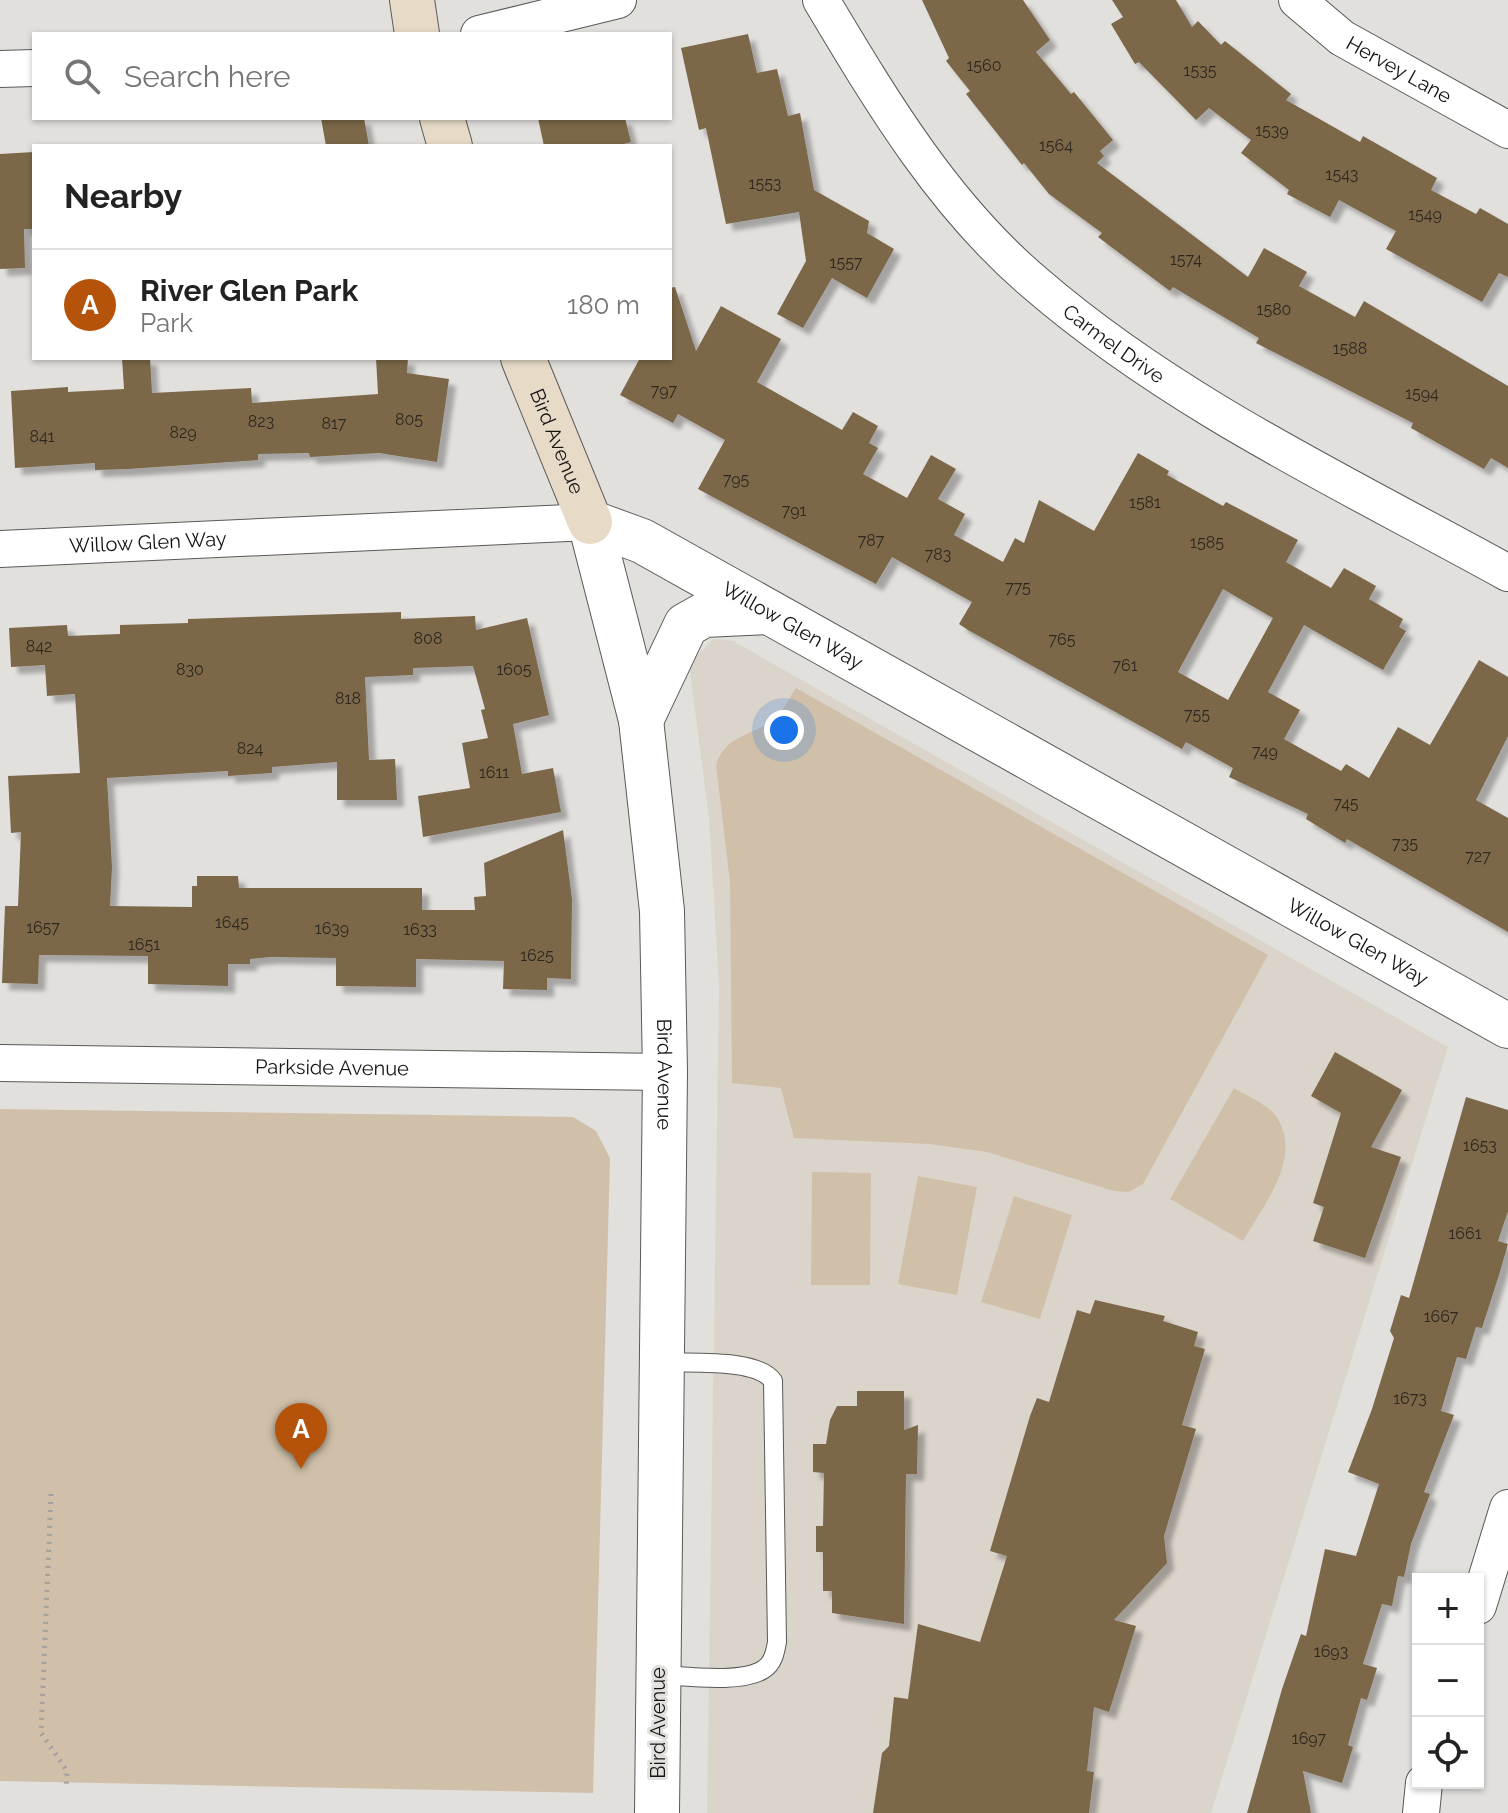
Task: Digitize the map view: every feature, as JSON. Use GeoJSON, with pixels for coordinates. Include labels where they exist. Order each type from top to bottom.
{"type":"FeatureCollection","features":[{"type":"Feature","properties":{"kind":"main road"},"geometry":{"type":"LineString","coordinates":[[412,0],[417,32]]}},
{"type":"Feature","properties":{"kind":"main road"},"geometry":{"type":"LineString","coordinates":[[443,120],[449,144]]}},
{"type":"Feature","properties":{"kind":"main road","name":"Bird Avenue"},"geometry":{"type":"LineString","coordinates":[[524,360],[590,522]]}},
{"type":"Feature","properties":{"kind":"street"},"geometry":{"type":"LineString","coordinates":[[487,32],[618,0]]}},
{"type":"Feature","properties":{"kind":"street","name":"Carmel Drive"},"geometry":{"type":"LineString","coordinates":[[821,0],[895,124],[961,208],[1034,283],[1172,387],[1508,573]]}},
{"type":"Feature","properties":{"kind":"street","name":"Hervey Lane"},"geometry":{"type":"LineString","coordinates":[[1297,0],[1342,38],[1508,130]]}},
{"type":"Feature","properties":{"kind":"street"},"geometry":{"type":"LineString","coordinates":[[0,69],[32,68]]}},
{"type":"Feature","properties":{"kind":"street","name":"Willow Glen Way"},"geometry":{"type":"LineString","coordinates":[[0,549],[590,522],[642,541],[1508,1026]]}},
{"type":"Feature","properties":{"kind":"street","name":"Bird Avenue"},"geometry":{"type":"LineString","coordinates":[[590,522],[641,720],[662,911],[665,1072],[657,1813]]}},
{"type":"Feature","properties":{"kind":"street"},"geometry":{"type":"LineString","coordinates":[[641,720],[686,625],[712,614],[769,612]]}},
{"type":"Feature","properties":{"kind":"street","name":"Parkside Avenue"},"geometry":{"type":"LineString","coordinates":[[0,1063],[665,1072]]}},
{"type":"Feature","properties":{"kind":"street"},"geometry":{"type":"LineString","coordinates":[[1484,1588],[1505,1526]]}},
{"type":"Feature","properties":{"kind":"street"},"geometry":{"type":"LineString","coordinates":[[1421,1813],[1423,1789]]}},
{"type":"Feature","properties":{"kind":"lane"},"geometry":{"type":"LineString","coordinates":[[658,1675],[748,1676],[765,1669],[774,1657],[777,1642],[773,1381],[768,1373],[752,1366],[661,1362]]}},
{"type":"Feature","properties":{"kind":"path"},"geometry":{"type":"LineString","coordinates":[[51,1494],[41,1733],[67,1771],[66,1789]]}},
{"type":"Feature","properties":{"kind":"shaded area"},"geometry":{"type":"Polygon","coordinates":[[[713,639],[733,641],[1448,1047],[1211,1813],[707,1813],[719,986],[709,819],[689,664],[713,639]]]}},
{"type":"Feature","properties":{"kind":"shaded area"},"geometry":{"type":"Polygon","coordinates":[[[796,688],[1268,955],[1143,1184],[1129,1192],[1114,1191],[987,1152],[930,1144],[794,1138],[781,1088],[732,1083],[730,882],[716,765],[720,755],[733,742],[777,716],[796,688]]]}},
{"type":"Feature","properties":{"kind":"shaded area"},"geometry":{"type":"Polygon","coordinates":[[[1234,1088],[1271,1110],[1285,1136],[1282,1168],[1276,1183],[1243,1241],[1170,1199],[1234,1088]]]}},
{"type":"Feature","properties":{"kind":"shaded area"},"geometry":{"type":"Polygon","coordinates":[[[0,1109],[573,1117],[596,1131],[610,1158],[593,1793],[0,1781],[0,1109]]]}},
{"type":"Feature","properties":{"kind":"shaded area"},"geometry":{"type":"Polygon","coordinates":[[[812,1172],[871,1173],[870,1285],[811,1285],[812,1172]]]}},
{"type":"Feature","properties":{"kind":"shaded area"},"geometry":{"type":"Polygon","coordinates":[[[918,1176],[977,1187],[957,1295],[898,1284],[918,1176]]]}},
{"type":"Feature","properties":{"kind":"shaded area"},"geometry":{"type":"Polygon","coordinates":[[[1014,1196],[1072,1215],[1040,1319],[981,1302],[1014,1196]]]}},
{"type":"Feature","properties":{"kind":"building"},"geometry":{"type":"Polygon","coordinates":[[[922,0],[1023,0],[1050,40],[1036,52],[1113,140],[1100,151],[1104,156],[1097,163],[1248,277],[1264,248],[1307,272],[1299,286],[1355,317],[1364,301],[1508,386],[1508,468],[1491,458],[1484,469],[1411,428],[1413,423],[1256,343],[1259,338],[1173,287],[1170,291],[1098,237],[1102,233],[1049,194],[1024,163],[1022,165],[966,94],[970,91],[946,61],[949,58],[922,0]]]}},
{"type":"Feature","properties":{"kind":"building"},"geometry":{"type":"Polygon","coordinates":[[[1112,0],[1176,0],[1192,27],[1198,21],[1221,45],[1225,41],[1291,94],[1286,100],[1360,142],[1363,136],[1437,178],[1431,190],[1476,214],[1480,208],[1508,224],[1508,277],[1499,273],[1482,302],[1386,249],[1396,231],[1339,200],[1330,217],[1287,194],[1289,190],[1241,153],[1251,140],[1209,108],[1196,120],[1139,62],[1135,64],[1111,24],[1123,17],[1112,0]]]}},
{"type":"Feature","properties":{"kind":"building"},"geometry":{"type":"Polygon","coordinates":[[[748,34],[757,73],[777,69],[788,116],[800,113],[814,190],[869,221],[867,233],[894,249],[867,298],[832,278],[803,328],[777,314],[806,261],[799,212],[726,224],[706,128],[699,130],[681,48],[748,34]]]}},
{"type":"Feature","properties":{"kind":"building"},"geometry":{"type":"Polygon","coordinates":[[[321,120],[364,120],[369,144],[326,144],[321,120]]]}},
{"type":"Feature","properties":{"kind":"building"},"geometry":{"type":"Polygon","coordinates":[[[538,120],[626,120],[631,142],[624,144],[544,144],[538,120]]]}},
{"type":"Feature","properties":{"kind":"building"},"geometry":{"type":"Polygon","coordinates":[[[32,152],[32,229],[24,229],[25,268],[0,269],[0,154],[32,152]]]}},
{"type":"Feature","properties":{"kind":"building"},"geometry":{"type":"Polygon","coordinates":[[[675,287],[696,351],[721,306],[781,339],[757,382],[842,430],[853,412],[878,426],[869,443],[878,448],[863,474],[907,498],[931,455],[956,469],[938,499],[965,514],[954,535],[1003,562],[1015,538],[1024,543],[1039,500],[1094,531],[1138,453],[1169,471],[1167,475],[1223,506],[1226,502],[1298,540],[1286,562],[1331,588],[1344,568],[1376,586],[1369,599],[1403,619],[1399,627],[1406,631],[1383,670],[1304,625],[1268,692],[1300,710],[1284,739],[1341,771],[1346,764],[1369,778],[1398,727],[1430,745],[1479,660],[1508,677],[1508,736],[1476,800],[1508,818],[1508,932],[1347,839],[1345,843],[1306,819],[1308,814],[1229,777],[1233,768],[1186,742],[1182,749],[968,630],[959,624],[972,602],[892,557],[876,584],[698,489],[725,440],[678,414],[673,423],[620,395],[639,360],[672,360],[672,288],[675,287]],[[1223,589],[1178,672],[1228,700],[1273,618],[1223,589]]]}},
{"type":"Feature","properties":{"kind":"building"},"geometry":{"type":"Polygon","coordinates":[[[122,360],[150,360],[152,393],[251,388],[252,403],[378,394],[376,360],[408,360],[407,373],[449,379],[437,462],[379,453],[310,457],[309,453],[258,454],[258,460],[128,469],[95,470],[95,463],[15,468],[11,391],[68,387],[68,392],[124,389],[122,360]]]}},
{"type":"Feature","properties":{"kind":"building"},"geometry":{"type":"Polygon","coordinates":[[[401,612],[401,619],[475,616],[476,630],[527,618],[549,715],[513,724],[522,774],[553,768],[561,812],[423,837],[418,796],[470,788],[462,743],[488,738],[481,710],[485,709],[473,666],[413,668],[413,675],[365,677],[369,760],[395,759],[397,800],[337,800],[337,762],[272,767],[272,773],[228,776],[228,771],[107,778],[112,867],[110,906],[192,907],[192,886],[197,886],[197,876],[238,876],[239,888],[422,888],[422,910],[475,910],[474,897],[486,896],[484,863],[563,830],[572,899],[571,979],[547,978],[547,990],[503,989],[504,961],[416,959],[416,987],[336,986],[336,958],[271,957],[250,959],[250,964],[228,964],[228,986],[148,984],[148,956],[39,955],[38,984],[2,983],[5,906],[18,906],[21,832],[11,833],[8,776],[80,773],[75,694],[47,696],[45,665],[11,667],[9,628],[67,625],[68,636],[120,634],[120,625],[188,623],[188,619],[401,612]]]}},
{"type":"Feature","properties":{"kind":"building"},"geometry":{"type":"Polygon","coordinates":[[[1335,1052],[1402,1090],[1371,1147],[1401,1157],[1365,1258],[1313,1241],[1324,1207],[1313,1203],[1341,1113],[1311,1096],[1335,1052]]]}},
{"type":"Feature","properties":{"kind":"building"},"geometry":{"type":"Polygon","coordinates":[[[1466,1097],[1508,1110],[1508,1211],[1498,1241],[1508,1244],[1499,1275],[1482,1328],[1476,1327],[1466,1359],[1457,1357],[1441,1411],[1454,1415],[1424,1492],[1430,1494],[1411,1544],[1404,1577],[1398,1576],[1392,1606],[1382,1604],[1363,1664],[1377,1668],[1367,1700],[1361,1698],[1348,1745],[1353,1747],[1342,1783],[1303,1771],[1311,1813],[1247,1813],[1282,1689],[1301,1634],[1306,1636],[1325,1549],[1356,1556],[1379,1484],[1348,1472],[1394,1338],[1390,1331],[1401,1295],[1409,1298],[1466,1097]]]}},
{"type":"Feature","properties":{"kind":"building"},"geometry":{"type":"Polygon","coordinates":[[[1095,1300],[1165,1316],[1163,1321],[1198,1332],[1194,1346],[1205,1349],[1182,1425],[1196,1429],[1164,1536],[1167,1563],[1114,1620],[1136,1626],[1109,1712],[1094,1707],[1087,1771],[1094,1772],[1089,1813],[873,1813],[882,1753],[889,1746],[894,1697],[908,1699],[918,1624],[980,1642],[1007,1556],[990,1551],[1030,1416],[1037,1398],[1049,1402],[1077,1310],[1090,1314],[1095,1300]]]}},
{"type":"Feature","properties":{"kind":"building"},"geometry":{"type":"Polygon","coordinates":[[[857,1391],[904,1391],[904,1430],[918,1425],[917,1474],[906,1474],[904,1624],[832,1613],[832,1591],[823,1591],[823,1552],[816,1552],[816,1526],[823,1526],[824,1473],[813,1472],[813,1444],[826,1444],[830,1420],[837,1406],[857,1406],[857,1391]]]}},
{"type":"Feature","properties":{"kind":"place","name":"River Glen Park"},"geometry":{"type":"Point","coordinates":[301,1469]}}]}
